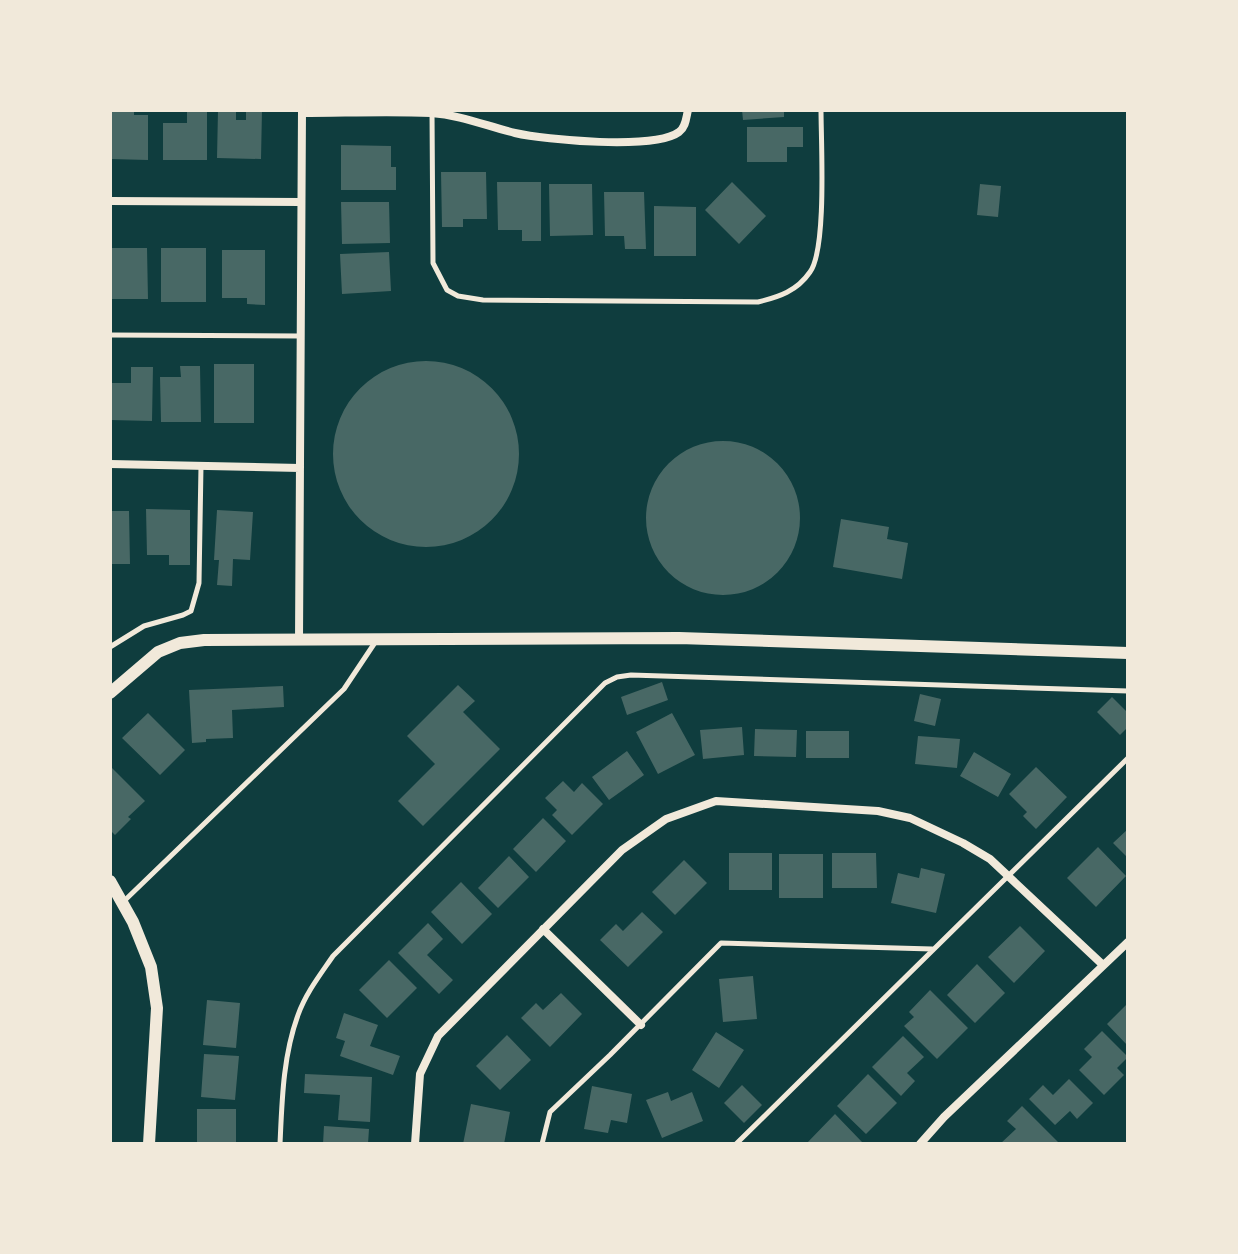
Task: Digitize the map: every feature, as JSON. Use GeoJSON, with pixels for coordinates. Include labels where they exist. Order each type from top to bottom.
{"type":"FeatureCollection","features":[{"type":"Feature","properties":{"kind":"street"},"geometry":{"type":"LineString","coordinates":[[299,641],[302,111],[432,112],[547,138],[632,142],[657,140],[677,134],[684,126],[688,110]]}},
{"type":"Feature","properties":{"kind":"street"},"geometry":{"type":"LineString","coordinates":[[110,201],[301,202]]}},
{"type":"Feature","properties":{"kind":"street"},"geometry":{"type":"LineString","coordinates":[[110,464],[300,468]]}},
{"type":"Feature","properties":{"kind":"street"},"geometry":{"type":"LineString","coordinates":[[110,693],[158,652],[180,643],[204,640],[679,638],[1128,653]]}},
{"type":"Feature","properties":{"kind":"street"},"geometry":{"type":"LineString","coordinates":[[415,1144],[420,1074],[438,1036],[622,850],[666,819],[716,801],[878,811],[910,818],[990,859],[1103,965]]}},
{"type":"Feature","properties":{"kind":"street"},"geometry":{"type":"LineString","coordinates":[[110,881],[133,922],[151,967],[157,1008],[149,1144]]}},
{"type":"Feature","properties":{"kind":"street"},"geometry":{"type":"LineString","coordinates":[[543,929],[641,1025]]}},
{"type":"Feature","properties":{"kind":"street"},"geometry":{"type":"LineString","coordinates":[[920,1144],[944,1117],[1128,942]]}},
{"type":"Feature","properties":{"kind":"lane"},"geometry":{"type":"LineString","coordinates":[[432,112],[433,263],[447,290],[458,296],[483,300],[758,302],[789,292],[812,270],[818,253],[821,229],[821,110]]}},
{"type":"Feature","properties":{"kind":"lane"},"geometry":{"type":"LineString","coordinates":[[110,335],[301,336]]}},
{"type":"Feature","properties":{"kind":"lane"},"geometry":{"type":"LineString","coordinates":[[110,647],[144,626],[191,611],[199,583],[201,466]]}},
{"type":"Feature","properties":{"kind":"lane"},"geometry":{"type":"LineString","coordinates":[[122,903],[344,689],[377,640]]}},
{"type":"Feature","properties":{"kind":"lane"},"geometry":{"type":"LineString","coordinates":[[280,1144],[284,1075],[295,1024],[311,987],[333,956],[605,683],[617,677],[647,675],[1128,691]]}},
{"type":"Feature","properties":{"kind":"lane"},"geometry":{"type":"LineString","coordinates":[[736,1144],[1128,758]]}},
{"type":"Feature","properties":{"kind":"lane"},"geometry":{"type":"LineString","coordinates":[[542,1144],[550,1112],[721,943],[933,949]]}},
{"type":"Feature","properties":{"kind":"building"},"geometry":{"type":"Polygon","coordinates":[[[110,110],[134,110],[134,115],[148,115],[148,160],[110,159],[110,110]]]}},
{"type":"Feature","properties":{"kind":"building"},"geometry":{"type":"Polygon","coordinates":[[[187,110],[207,110],[207,160],[163,160],[163,123],[187,123],[187,110]]]}},
{"type":"Feature","properties":{"kind":"building"},"geometry":{"type":"Polygon","coordinates":[[[218,110],[236,110],[236,120],[246,120],[246,110],[262,110],[261,159],[217,158],[218,110]]]}},
{"type":"Feature","properties":{"kind":"building"},"geometry":{"type":"Polygon","coordinates":[[[742,110],[784,110],[784,117],[743,120],[742,110]]]}},
{"type":"Feature","properties":{"kind":"building"},"geometry":{"type":"Polygon","coordinates":[[[747,127],[803,127],[803,147],[787,147],[787,162],[747,162],[747,127]]]}},
{"type":"Feature","properties":{"kind":"building"},"geometry":{"type":"Polygon","coordinates":[[[341,145],[391,146],[391,167],[396,167],[396,190],[341,190],[341,145]]]}},
{"type":"Feature","properties":{"kind":"building"},"geometry":{"type":"Polygon","coordinates":[[[441,172],[486,172],[487,219],[463,219],[463,227],[442,227],[441,172]]]}},
{"type":"Feature","properties":{"kind":"building"},"geometry":{"type":"Polygon","coordinates":[[[497,182],[541,182],[541,241],[522,241],[522,230],[498,230],[497,182]]]}},
{"type":"Feature","properties":{"kind":"building"},"geometry":{"type":"Polygon","coordinates":[[[732,182],[766,216],[739,244],[705,210],[732,182]]]}},
{"type":"Feature","properties":{"kind":"building"},"geometry":{"type":"Polygon","coordinates":[[[549,184],[592,184],[593,235],[550,236],[549,184]]]}},
{"type":"Feature","properties":{"kind":"building"},"geometry":{"type":"Polygon","coordinates":[[[980,184],[1001,186],[998,217],[977,215],[980,184]]]}},
{"type":"Feature","properties":{"kind":"building"},"geometry":{"type":"Polygon","coordinates":[[[604,192],[644,192],[646,249],[625,249],[624,236],[605,236],[604,192]]]}},
{"type":"Feature","properties":{"kind":"building"},"geometry":{"type":"Polygon","coordinates":[[[341,202],[389,202],[390,243],[342,244],[341,202]]]}},
{"type":"Feature","properties":{"kind":"building"},"geometry":{"type":"Polygon","coordinates":[[[654,206],[696,207],[696,256],[654,256],[654,206]]]}},
{"type":"Feature","properties":{"kind":"building"},"geometry":{"type":"Polygon","coordinates":[[[110,248],[147,248],[148,299],[110,299],[110,248]]]}},
{"type":"Feature","properties":{"kind":"building"},"geometry":{"type":"Polygon","coordinates":[[[161,248],[206,248],[206,302],[161,302],[161,248]]]}},
{"type":"Feature","properties":{"kind":"building"},"geometry":{"type":"Polygon","coordinates":[[[222,250],[265,250],[265,305],[247,304],[247,298],[222,298],[222,250]]]}},
{"type":"Feature","properties":{"kind":"building"},"geometry":{"type":"Polygon","coordinates":[[[389,252],[391,291],[342,294],[340,254],[389,252]]]}},
{"type":"Feature","properties":{"kind":"building"},"geometry":{"type":"Polygon","coordinates":[[[426,361],[461,369],[491,389],[511,419],[519,454],[511,489],[491,519],[461,539],[426,547],[391,539],[361,519],[341,489],[333,454],[341,419],[361,389],[391,369],[426,361]]]}},
{"type":"Feature","properties":{"kind":"building"},"geometry":{"type":"Polygon","coordinates":[[[214,364],[254,364],[254,423],[214,423],[214,364]]]}},
{"type":"Feature","properties":{"kind":"building"},"geometry":{"type":"Polygon","coordinates":[[[180,366],[200,366],[201,422],[161,422],[160,377],[181,377],[180,366]]]}},
{"type":"Feature","properties":{"kind":"building"},"geometry":{"type":"Polygon","coordinates":[[[131,367],[153,367],[152,421],[110,420],[110,383],[131,383],[131,367]]]}},
{"type":"Feature","properties":{"kind":"building"},"geometry":{"type":"Polygon","coordinates":[[[723,441],[752,447],[777,464],[794,489],[800,518],[794,547],[777,572],[752,589],[723,595],[694,589],[669,572],[652,547],[646,518],[652,489],[669,464],[694,447],[723,441]]]}},
{"type":"Feature","properties":{"kind":"building"},"geometry":{"type":"Polygon","coordinates":[[[146,509],[190,510],[190,565],[169,565],[169,555],[147,555],[146,509]]]}},
{"type":"Feature","properties":{"kind":"building"},"geometry":{"type":"Polygon","coordinates":[[[217,510],[253,512],[250,560],[233,559],[232,586],[217,585],[219,560],[214,560],[217,510]]]}},
{"type":"Feature","properties":{"kind":"building"},"geometry":{"type":"Polygon","coordinates":[[[110,511],[129,511],[130,564],[110,564],[110,511]]]}},
{"type":"Feature","properties":{"kind":"building"},"geometry":{"type":"Polygon","coordinates":[[[841,519],[889,527],[887,539],[908,543],[902,579],[833,567],[841,519]]]}},
{"type":"Feature","properties":{"kind":"building"},"geometry":{"type":"Polygon","coordinates":[[[662,682],[668,700],[627,715],[621,697],[662,682]]]}},
{"type":"Feature","properties":{"kind":"building"},"geometry":{"type":"Polygon","coordinates":[[[458,685],[475,701],[463,712],[500,749],[423,826],[398,801],[435,764],[407,736],[458,685]]]}},
{"type":"Feature","properties":{"kind":"building"},"geometry":{"type":"Polygon","coordinates":[[[283,686],[284,707],[232,710],[233,738],[192,743],[189,690],[283,686]]]}},
{"type":"Feature","properties":{"kind":"building"},"geometry":{"type":"Polygon","coordinates":[[[920,694],[941,699],[935,726],[914,721],[920,694]]]}},
{"type":"Feature","properties":{"kind":"building"},"geometry":{"type":"Polygon","coordinates":[[[1112,697],[1128,713],[1128,727],[1120,735],[1097,712],[1112,697]]]}},
{"type":"Feature","properties":{"kind":"building"},"geometry":{"type":"Polygon","coordinates":[[[148,713],[185,750],[160,775],[122,738],[148,713]]]}},
{"type":"Feature","properties":{"kind":"building"},"geometry":{"type":"Polygon","coordinates":[[[672,713],[695,755],[658,774],[636,732],[672,713]]]}},
{"type":"Feature","properties":{"kind":"building"},"geometry":{"type":"Polygon","coordinates":[[[742,727],[744,755],[703,759],[700,730],[742,727]]]}},
{"type":"Feature","properties":{"kind":"building"},"geometry":{"type":"Polygon","coordinates":[[[755,729],[797,730],[796,757],[754,756],[755,729]]]}},
{"type":"Feature","properties":{"kind":"building"},"geometry":{"type":"Polygon","coordinates":[[[806,731],[849,731],[849,758],[806,758],[806,731]]]}},
{"type":"Feature","properties":{"kind":"building"},"geometry":{"type":"Polygon","coordinates":[[[918,736],[960,739],[957,768],[915,764],[918,736]]]}},
{"type":"Feature","properties":{"kind":"building"},"geometry":{"type":"Polygon","coordinates":[[[627,751],[644,775],[609,800],[592,777],[627,751]]]}},
{"type":"Feature","properties":{"kind":"building"},"geometry":{"type":"Polygon","coordinates":[[[974,752],[1011,774],[998,797],[960,776],[974,752]]]}},
{"type":"Feature","properties":{"kind":"building"},"geometry":{"type":"Polygon","coordinates":[[[110,766],[145,801],[115,835],[110,830],[110,766]]]}},
{"type":"Feature","properties":{"kind":"building"},"geometry":{"type":"Polygon","coordinates":[[[1036,767],[1067,797],[1036,829],[1023,816],[1027,812],[1009,794],[1036,767]]]}},
{"type":"Feature","properties":{"kind":"building"},"geometry":{"type":"Polygon","coordinates":[[[563,781],[574,792],[582,783],[603,804],[572,835],[552,815],[557,810],[545,798],[563,781]]]}},
{"type":"Feature","properties":{"kind":"building"},"geometry":{"type":"Polygon","coordinates":[[[543,818],[566,841],[536,872],[513,849],[543,818]]]}},
{"type":"Feature","properties":{"kind":"building"},"geometry":{"type":"Polygon","coordinates":[[[1128,829],[1128,858],[1113,843],[1128,829]]]}},
{"type":"Feature","properties":{"kind":"building"},"geometry":{"type":"Polygon","coordinates":[[[1098,847],[1126,876],[1096,907],[1067,878],[1098,847]]]}},
{"type":"Feature","properties":{"kind":"building"},"geometry":{"type":"Polygon","coordinates":[[[729,853],[772,853],[772,890],[729,890],[729,853]]]}},
{"type":"Feature","properties":{"kind":"building"},"geometry":{"type":"Polygon","coordinates":[[[832,853],[876,853],[877,888],[832,888],[832,853]]]}},
{"type":"Feature","properties":{"kind":"building"},"geometry":{"type":"Polygon","coordinates":[[[779,854],[823,854],[823,898],[779,898],[779,854]]]}},
{"type":"Feature","properties":{"kind":"building"},"geometry":{"type":"Polygon","coordinates":[[[509,856],[529,877],[498,908],[478,888],[509,856]]]}},
{"type":"Feature","properties":{"kind":"building"},"geometry":{"type":"Polygon","coordinates":[[[684,860],[707,883],[675,915],[652,892],[684,860]]]}},
{"type":"Feature","properties":{"kind":"building"},"geometry":{"type":"Polygon","coordinates":[[[921,868],[945,874],[936,913],[891,903],[898,873],[919,878],[921,868]]]}},
{"type":"Feature","properties":{"kind":"building"},"geometry":{"type":"Polygon","coordinates":[[[461,882],[492,914],[462,944],[431,912],[461,882]]]}},
{"type":"Feature","properties":{"kind":"building"},"geometry":{"type":"Polygon","coordinates":[[[642,912],[663,932],[628,967],[600,940],[616,924],[623,931],[642,912]]]}},
{"type":"Feature","properties":{"kind":"building"},"geometry":{"type":"Polygon","coordinates":[[[428,923],[443,939],[427,955],[453,980],[439,994],[398,953],[428,923]]]}},
{"type":"Feature","properties":{"kind":"building"},"geometry":{"type":"Polygon","coordinates":[[[1020,926],[1045,951],[1014,983],[988,957],[1020,926]]]}},
{"type":"Feature","properties":{"kind":"building"},"geometry":{"type":"Polygon","coordinates":[[[389,960],[417,988],[387,1018],[359,990],[389,960]]]}},
{"type":"Feature","properties":{"kind":"building"},"geometry":{"type":"Polygon","coordinates":[[[977,964],[1005,993],[975,1023],[947,995],[977,964]]]}},
{"type":"Feature","properties":{"kind":"building"},"geometry":{"type":"Polygon","coordinates":[[[753,976],[757,1019],[723,1022],[719,979],[753,976]]]}},
{"type":"Feature","properties":{"kind":"building"},"geometry":{"type":"Polygon","coordinates":[[[930,990],[968,1028],[937,1059],[904,1026],[914,1017],[909,1012],[930,990]]]}},
{"type":"Feature","properties":{"kind":"building"},"geometry":{"type":"Polygon","coordinates":[[[561,993],[582,1014],[550,1047],[521,1018],[536,1003],[543,1010],[561,993]]]}},
{"type":"Feature","properties":{"kind":"building"},"geometry":{"type":"Polygon","coordinates":[[[207,1000],[240,1003],[236,1048],[203,1045],[207,1000]]]}},
{"type":"Feature","properties":{"kind":"building"},"geometry":{"type":"Polygon","coordinates":[[[1128,1003],[1128,1046],[1107,1024],[1128,1003]]]}},
{"type":"Feature","properties":{"kind":"building"},"geometry":{"type":"Polygon","coordinates":[[[344,1013],[378,1025],[370,1046],[400,1056],[393,1075],[340,1056],[345,1041],[336,1038],[344,1013]]]}},
{"type":"Feature","properties":{"kind":"building"},"geometry":{"type":"Polygon","coordinates":[[[1102,1031],[1128,1057],[1117,1068],[1124,1075],[1104,1095],[1079,1070],[1092,1057],[1084,1049],[1102,1031]]]}},
{"type":"Feature","properties":{"kind":"building"},"geometry":{"type":"Polygon","coordinates":[[[716,1032],[744,1050],[719,1088],[692,1070],[716,1032]]]}},
{"type":"Feature","properties":{"kind":"building"},"geometry":{"type":"Polygon","coordinates":[[[507,1035],[531,1060],[500,1090],[476,1066],[507,1035]]]}},
{"type":"Feature","properties":{"kind":"building"},"geometry":{"type":"Polygon","coordinates":[[[903,1036],[924,1057],[907,1073],[915,1081],[901,1096],[872,1067],[903,1036]]]}},
{"type":"Feature","properties":{"kind":"building"},"geometry":{"type":"Polygon","coordinates":[[[204,1054],[239,1056],[235,1100],[201,1097],[204,1054]]]}},
{"type":"Feature","properties":{"kind":"building"},"geometry":{"type":"Polygon","coordinates":[[[305,1074],[372,1077],[370,1122],[338,1120],[340,1095],[304,1093],[305,1074]]]}},
{"type":"Feature","properties":{"kind":"building"},"geometry":{"type":"Polygon","coordinates":[[[868,1074],[897,1103],[866,1134],[837,1106],[868,1074]]]}},
{"type":"Feature","properties":{"kind":"building"},"geometry":{"type":"Polygon","coordinates":[[[1069,1079],[1093,1103],[1077,1119],[1070,1111],[1055,1125],[1029,1099],[1043,1085],[1053,1095],[1069,1079]]]}},
{"type":"Feature","properties":{"kind":"building"},"geometry":{"type":"Polygon","coordinates":[[[742,1085],[762,1105],[744,1123],[724,1103],[742,1085]]]}},
{"type":"Feature","properties":{"kind":"building"},"geometry":{"type":"Polygon","coordinates":[[[592,1086],[632,1094],[627,1123],[611,1120],[608,1133],[584,1129],[592,1086]]]}},
{"type":"Feature","properties":{"kind":"building"},"geometry":{"type":"Polygon","coordinates":[[[668,1092],[671,1101],[692,1092],[703,1121],[662,1138],[646,1100],[668,1092]]]}},
{"type":"Feature","properties":{"kind":"building"},"geometry":{"type":"Polygon","coordinates":[[[471,1104],[510,1112],[504,1144],[463,1144],[471,1104]]]}},
{"type":"Feature","properties":{"kind":"building"},"geometry":{"type":"Polygon","coordinates":[[[1022,1106],[1060,1144],[1000,1144],[1016,1129],[1007,1121],[1022,1106]]]}},
{"type":"Feature","properties":{"kind":"building"},"geometry":{"type":"Polygon","coordinates":[[[197,1109],[236,1109],[236,1144],[197,1144],[197,1109]]]}},
{"type":"Feature","properties":{"kind":"building"},"geometry":{"type":"Polygon","coordinates":[[[835,1114],[862,1142],[806,1144],[835,1114]]]}},
{"type":"Feature","properties":{"kind":"building"},"geometry":{"type":"Polygon","coordinates":[[[324,1126],[369,1129],[368,1144],[323,1144],[324,1126]]]}}]}
